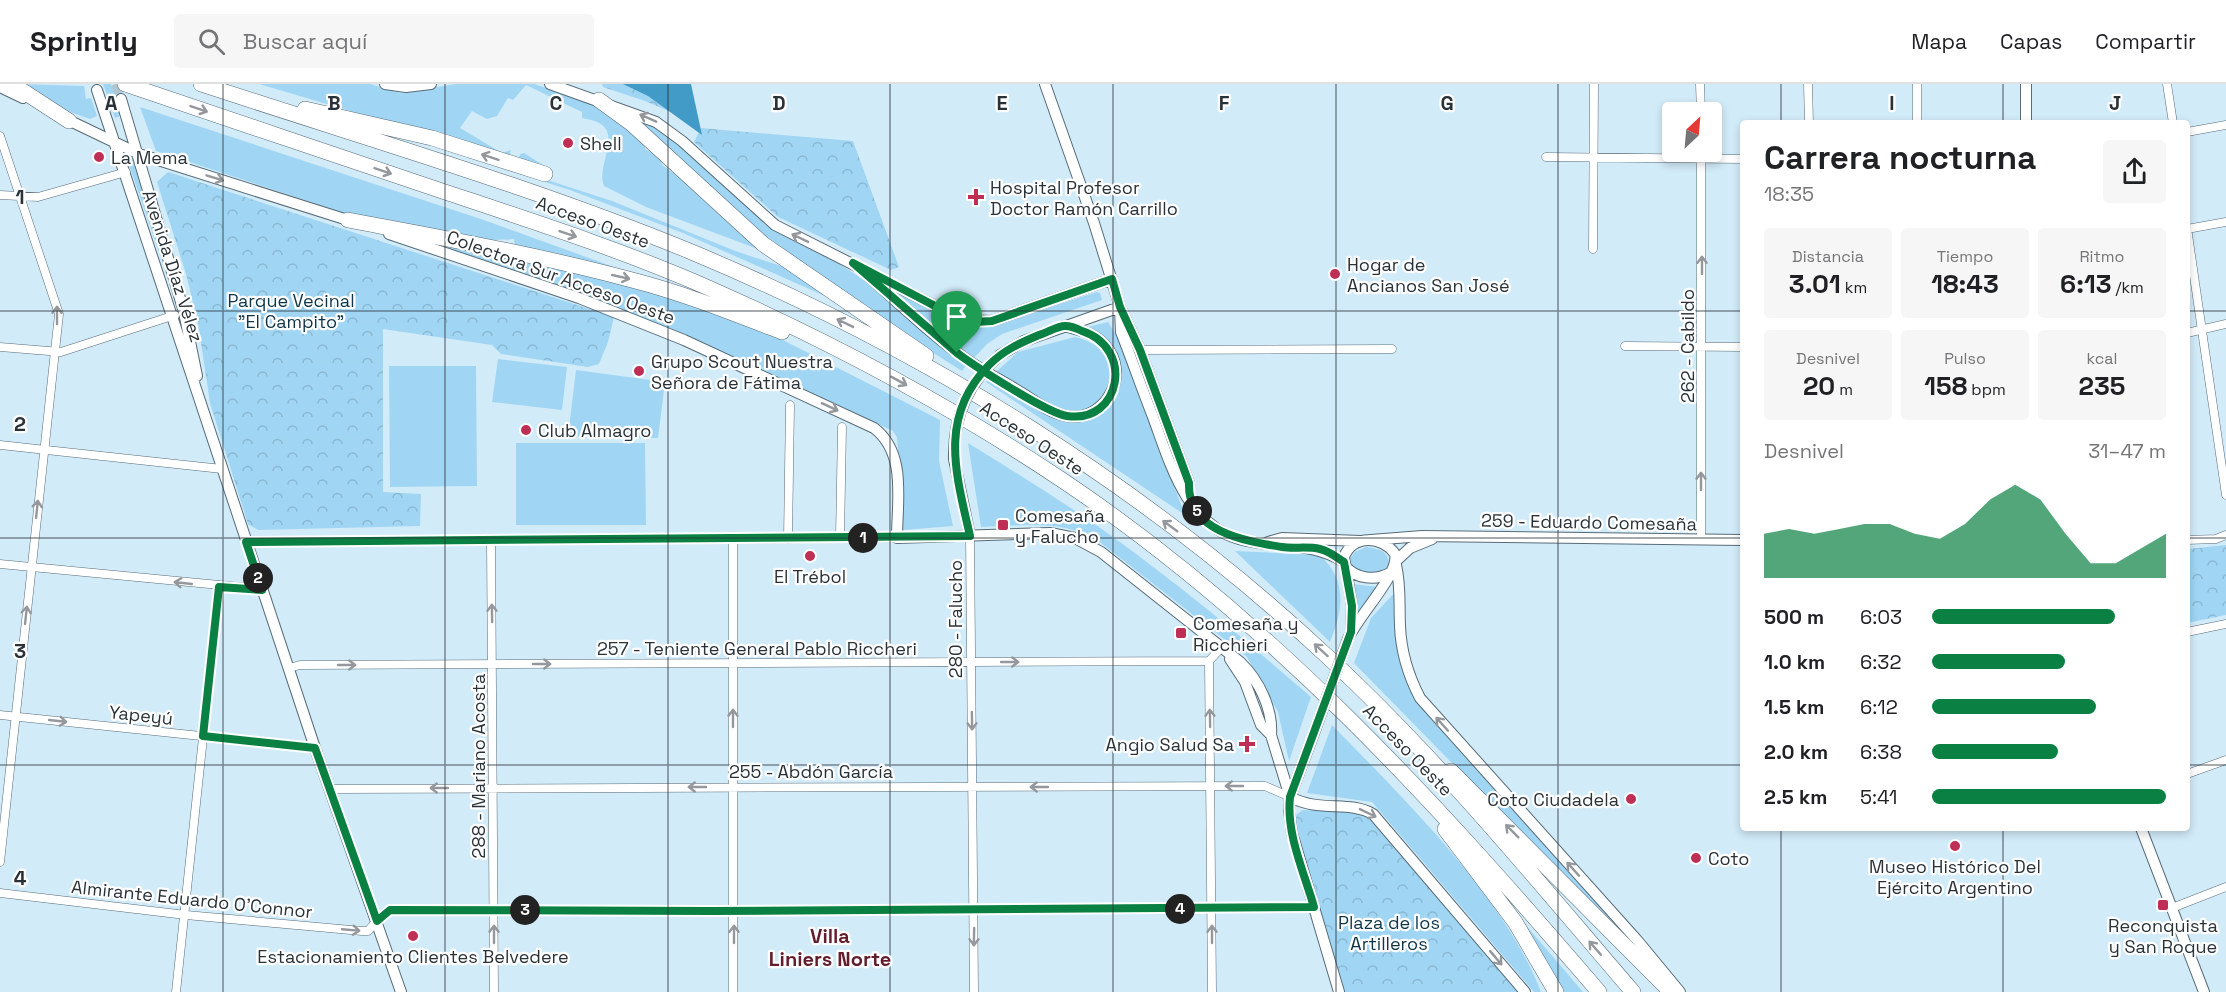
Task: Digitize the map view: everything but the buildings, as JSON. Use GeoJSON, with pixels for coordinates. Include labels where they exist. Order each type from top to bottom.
{"type":"FeatureCollection","features":[{"type":"Feature","properties":{"kind":"highway","name":"Acceso Oeste"},"geometry":{"type":"LineString","coordinates":[[126,84],[615,250],[710,288],[867,363],[1003,442],[1063,480],[1160,551],[1282,653],[1405,774],[1505,883],[1599,992]]}},
{"type":"Feature","properties":{"kind":"highway","name":"Acceso Oeste"},"geometry":{"type":"LineString","coordinates":[[201,84],[648,234],[747,276],[851,325],[982,396],[1127,495],[1239,580],[1330,658],[1397,725],[1633,992]]}},
{"type":"Feature","properties":{"kind":"highway"},"geometry":{"type":"LineString","coordinates":[[14,89],[69,121]]}},
{"type":"Feature","properties":{"kind":"highway"},"geometry":{"type":"LineString","coordinates":[[216,89],[432,138],[545,174]]}},
{"type":"Feature","properties":{"kind":"highway"},"geometry":{"type":"LineString","coordinates":[[598,100],[632,124],[763,244],[982,396]]}},
{"type":"Feature","properties":{"kind":"highway"},"geometry":{"type":"LineString","coordinates":[[348,220],[502,249],[632,280],[692,298],[867,363]]}},
{"type":"Feature","properties":{"kind":"highway"},"geometry":{"type":"LineString","coordinates":[[1397,725],[1461,779],[1671,992]]}},
{"type":"Feature","properties":{"kind":"highway"},"geometry":{"type":"LineString","coordinates":[[1405,774],[1515,922],[1556,992]]}},
{"type":"Feature","properties":{"kind":"street"},"geometry":{"type":"LineString","coordinates":[[385,84],[406,87],[431,84]]}},
{"type":"Feature","properties":{"kind":"street"},"geometry":{"type":"LineString","coordinates":[[550,84],[663,126],[775,225],[956,317],[974,322],[1000,318],[1112,279]]}},
{"type":"Feature","properties":{"kind":"street"},"geometry":{"type":"LineString","coordinates":[[1046,84],[1120,307],[1140,350],[1189,483],[1188,498]]}},
{"type":"Feature","properties":{"kind":"street"},"geometry":{"type":"LineString","coordinates":[[1593,249],[1594,84]]}},
{"type":"Feature","properties":{"kind":"street"},"geometry":{"type":"LineString","coordinates":[[1700,84],[1701,102]]}},
{"type":"Feature","properties":{"kind":"street"},"geometry":{"type":"LineString","coordinates":[[1808,84],[1809,120]]}},
{"type":"Feature","properties":{"kind":"street"},"geometry":{"type":"LineString","coordinates":[[1917,84],[1917,120]]}},
{"type":"Feature","properties":{"kind":"street"},"geometry":{"type":"LineString","coordinates":[[2026,84],[2026,120]]}},
{"type":"Feature","properties":{"kind":"street"},"geometry":{"type":"LineString","coordinates":[[2167,84],[2173,120]]}},
{"type":"Feature","properties":{"kind":"street"},"geometry":{"type":"LineString","coordinates":[[0,87],[14,89]]}},
{"type":"Feature","properties":{"kind":"street"},"geometry":{"type":"LineString","coordinates":[[0,96],[14,89]]}},
{"type":"Feature","properties":{"kind":"street","name":"Avenida Díaz Vélez"},"geometry":{"type":"LineString","coordinates":[[97,90],[206,418]]}},
{"type":"Feature","properties":{"kind":"street"},"geometry":{"type":"LineString","coordinates":[[121,99],[184,312],[206,418],[315,748],[401,992]]}},
{"type":"Feature","properties":{"kind":"street","name":"Colectora Sur Acceso Oeste"},"geometry":{"type":"LineString","coordinates":[[69,121],[139,154],[348,220],[579,298],[684,339],[874,428],[889,442],[897,461],[897,538]]}},
{"type":"Feature","properties":{"kind":"street"},"geometry":{"type":"LineString","coordinates":[[2190,131],[2226,125]]}},
{"type":"Feature","properties":{"kind":"street"},"geometry":{"type":"LineString","coordinates":[[0,136],[58,307],[0,862]]}},
{"type":"Feature","properties":{"kind":"street"},"geometry":{"type":"LineString","coordinates":[[1546,157],[1662,156]]}},
{"type":"Feature","properties":{"kind":"street"},"geometry":{"type":"LineString","coordinates":[[1722,157],[1740,159]]}},
{"type":"Feature","properties":{"kind":"street","name":"262 - Cabildo"},"geometry":{"type":"LineString","coordinates":[[1701,162],[1701,540]]}},
{"type":"Feature","properties":{"kind":"street"},"geometry":{"type":"LineString","coordinates":[[0,195],[43,196],[126,172]]}},
{"type":"Feature","properties":{"kind":"street"},"geometry":{"type":"LineString","coordinates":[[2190,228],[2226,222]]}},
{"type":"Feature","properties":{"kind":"street"},"geometry":{"type":"LineString","coordinates":[[2190,246],[2204,328],[2226,495]]}},
{"type":"Feature","properties":{"kind":"street"},"geometry":{"type":"LineString","coordinates":[[853,263],[968,361],[1055,413],[1074,417],[1092,412],[1105,403],[1114,387],[1116,367],[1107,346],[1101,341],[1085,332],[1065,326]]}},
{"type":"Feature","properties":{"kind":"street"},"geometry":{"type":"LineString","coordinates":[[1120,307],[1121,332],[1174,476],[1188,498]]}},
{"type":"Feature","properties":{"kind":"street","name":"280 - Falucho"},"geometry":{"type":"LineString","coordinates":[[974,992],[970,536],[954,459],[956,430],[964,401],[979,376],[1000,355],[1017,345],[1120,307]]}},
{"type":"Feature","properties":{"kind":"street"},"geometry":{"type":"LineString","coordinates":[[0,347],[67,351],[184,312]]}},
{"type":"Feature","properties":{"kind":"street"},"geometry":{"type":"LineString","coordinates":[[2190,332],[2226,324]]}},
{"type":"Feature","properties":{"kind":"street"},"geometry":{"type":"LineString","coordinates":[[1625,346],[1740,347]]}},
{"type":"Feature","properties":{"kind":"street"},"geometry":{"type":"LineString","coordinates":[[1140,350],[1392,349]]}},
{"type":"Feature","properties":{"kind":"street"},"geometry":{"type":"LineString","coordinates":[[788,538],[790,405]]}},
{"type":"Feature","properties":{"kind":"street"},"geometry":{"type":"LineString","coordinates":[[2216,423],[2226,421]]}},
{"type":"Feature","properties":{"kind":"street"},"geometry":{"type":"LineString","coordinates":[[840,538],[842,427]]}},
{"type":"Feature","properties":{"kind":"street"},"geometry":{"type":"LineString","coordinates":[[0,445],[222,469]]}},
{"type":"Feature","properties":{"kind":"street","name":"259 - Eduardo Comesaña"},"geometry":{"type":"LineString","coordinates":[[1188,498],[1196,510],[1216,528],[1239,539],[1268,542],[1282,547],[1318,549],[1344,564]]}},
{"type":"Feature","properties":{"kind":"street"},"geometry":{"type":"LineString","coordinates":[[246,542],[897,538],[1050,532],[1088,544],[1223,651],[1245,682],[1261,725],[1271,735],[1290,797],[1311,806],[1354,808],[1373,814],[1525,992]]}},
{"type":"Feature","properties":{"kind":"street"},"geometry":{"type":"LineString","coordinates":[[2190,540],[2207,540],[2226,535]]}},
{"type":"Feature","properties":{"kind":"street","name":"259 - Eduardo Comesaña"},"geometry":{"type":"LineString","coordinates":[[1268,542],[1282,538],[1365,540],[1401,536],[1740,540]]}},
{"type":"Feature","properties":{"kind":"street","name":"259 - Eduardo Comesaña"},"geometry":{"type":"LineString","coordinates":[[1394,566],[1410,548],[1435,537]]}},
{"type":"Feature","properties":{"kind":"street"},"geometry":{"type":"LineString","coordinates":[[733,539],[734,992]]}},
{"type":"Feature","properties":{"kind":"street","name":"288 - Mariano Acosta"},"geometry":{"type":"LineString","coordinates":[[491,540],[494,992]]}},
{"type":"Feature","properties":{"kind":"street"},"geometry":{"type":"LineString","coordinates":[[1349,636],[1352,606],[1344,564],[1346,552],[1365,540],[1386,545],[1395,554],[1394,566],[1400,588],[1403,653],[1410,679],[1420,698],[1680,992]]}},
{"type":"Feature","properties":{"kind":"street"},"geometry":{"type":"LineString","coordinates":[[0,564],[262,590]]}},
{"type":"Feature","properties":{"kind":"street"},"geometry":{"type":"LineString","coordinates":[[1344,564],[1355,574],[1370,578],[1394,566]]}},
{"type":"Feature","properties":{"kind":"street"},"geometry":{"type":"LineString","coordinates":[[1339,992],[1292,833],[1290,797],[1349,636],[1394,566]]}},
{"type":"Feature","properties":{"kind":"street"},"geometry":{"type":"LineString","coordinates":[[176,992],[186,915],[219,587]]}},
{"type":"Feature","properties":{"kind":"street"},"geometry":{"type":"LineString","coordinates":[[2190,631],[2226,624]]}},
{"type":"Feature","properties":{"kind":"street"},"geometry":{"type":"LineString","coordinates":[[1212,992],[1212,786],[1209,661],[1223,651]]}},
{"type":"Feature","properties":{"kind":"street","name":"257 - Teniente General Pablo Riccheri"},"geometry":{"type":"LineString","coordinates":[[289,668],[300,665],[1209,661]]}},
{"type":"Feature","properties":{"kind":"street","name":"Yapeyú"},"geometry":{"type":"LineString","coordinates":[[0,715],[315,748]]}},
{"type":"Feature","properties":{"kind":"street"},"geometry":{"type":"LineString","coordinates":[[2190,773],[2226,760]]}},
{"type":"Feature","properties":{"kind":"street","name":"255 - Abdón García"},"geometry":{"type":"LineString","coordinates":[[329,789],[1265,786],[1290,797]]}},
{"type":"Feature","properties":{"kind":"street"},"geometry":{"type":"LineString","coordinates":[[2142,831],[2204,992]]}},
{"type":"Feature","properties":{"kind":"street"},"geometry":{"type":"LineString","coordinates":[[2172,908],[2226,887]]}},
{"type":"Feature","properties":{"kind":"street","name":"Almirante Eduardo O'Connor"},"geometry":{"type":"LineString","coordinates":[[0,893],[186,915],[362,931],[368,931],[390,910],[734,911],[1314,907]]}},
{"type":"Feature","properties":{"kind":"green space"},"geometry":{"type":"Polygon","coordinates":[[[17,84],[84,86],[86,99],[91,98],[97,116],[90,119],[56,107],[17,84]]]}},
{"type":"Feature","properties":{"kind":"green space"},"geometry":{"type":"Polygon","coordinates":[[[103,84],[111,84],[120,116],[115,118],[103,84]]]}},
{"type":"Feature","properties":{"kind":"green space"},"geometry":{"type":"Polygon","coordinates":[[[259,84],[370,84],[400,93],[456,84],[534,84],[593,103],[645,141],[645,149],[664,160],[661,164],[683,180],[763,251],[646,207],[604,186],[602,177],[609,139],[607,131],[602,125],[582,118],[582,112],[526,85],[513,100],[508,98],[497,116],[487,119],[472,111],[460,128],[502,153],[511,150],[509,156],[519,160],[520,154],[524,153],[551,170],[259,84]]]}},
{"type":"Feature","properties":{"kind":"green space"},"geometry":{"type":"Polygon","coordinates":[[[602,84],[688,84],[694,122],[645,101],[603,87],[602,84]]]}},
{"type":"Feature","properties":{"kind":"green space"},"geometry":{"type":"Polygon","coordinates":[[[140,107],[481,219],[661,284],[515,247],[514,239],[491,240],[490,245],[350,215],[156,151],[140,107]]]}},
{"type":"Feature","properties":{"kind":"green space"},"geometry":{"type":"Polygon","coordinates":[[[630,116],[662,130],[764,223],[821,252],[867,282],[967,364],[962,371],[868,312],[764,241],[630,116]]]}},
{"type":"Feature","properties":{"kind":"green space"},"geometry":{"type":"Polygon","coordinates":[[[701,128],[853,141],[899,267],[891,270],[778,217],[694,142],[701,128]]]}},
{"type":"Feature","properties":{"kind":"green space"},"geometry":{"type":"Polygon","coordinates":[[[420,142],[495,163],[612,201],[738,252],[784,267],[845,305],[683,233],[570,190],[420,142]]]}},
{"type":"Feature","properties":{"kind":"green space"},"geometry":{"type":"Polygon","coordinates":[[[131,156],[134,158],[176,302],[127,159],[131,156]]]}},
{"type":"Feature","properties":{"kind":"green space","name":"Parque Vecinal \"El Campito\""},"geometry":{"type":"Polygon","coordinates":[[[168,172],[614,317],[608,342],[599,364],[588,367],[501,354],[492,345],[383,329],[383,492],[421,494],[420,526],[258,530],[248,524],[210,403],[198,323],[186,274],[157,182],[168,172]]]}},
{"type":"Feature","properties":{"kind":"green space"},"geometry":{"type":"Polygon","coordinates":[[[422,239],[606,280],[672,298],[775,336],[940,420],[939,461],[953,526],[903,530],[897,437],[893,431],[674,330],[422,239]]]}},
{"type":"Feature","properties":{"kind":"green space"},"geometry":{"type":"Polygon","coordinates":[[[895,289],[941,315],[978,326],[991,326],[1097,292],[1100,293],[1102,300],[1002,334],[987,344],[973,359],[894,291],[895,289]]]}},
{"type":"Feature","properties":{"kind":"green space"},"geometry":{"type":"Polygon","coordinates":[[[1108,322],[1118,337],[1185,515],[986,382],[990,377],[1062,419],[1078,420],[1092,416],[1113,396],[1119,383],[1120,368],[1117,354],[1109,340],[1084,328],[1108,322]]]}},
{"type":"Feature","properties":{"kind":"green space"},"geometry":{"type":"Polygon","coordinates":[[[1075,337],[1094,345],[1106,356],[1112,370],[1111,384],[1106,396],[1095,406],[1081,412],[1063,411],[1038,399],[996,372],[1018,352],[1075,337]]]}},
{"type":"Feature","properties":{"kind":"green space"},"geometry":{"type":"Polygon","coordinates":[[[498,359],[567,367],[562,410],[492,402],[498,359]]]}},
{"type":"Feature","properties":{"kind":"green space"},"geometry":{"type":"Polygon","coordinates":[[[389,366],[476,366],[477,486],[390,487],[389,366]]]}},
{"type":"Feature","properties":{"kind":"green space"},"geometry":{"type":"Polygon","coordinates":[[[576,370],[665,382],[658,438],[568,436],[576,370]]]}},
{"type":"Feature","properties":{"kind":"green space"},"geometry":{"type":"Polygon","coordinates":[[[516,443],[645,443],[646,525],[516,525],[516,443]]]}},
{"type":"Feature","properties":{"kind":"green space"},"geometry":{"type":"Polygon","coordinates":[[[968,443],[1105,531],[1251,645],[1311,697],[1289,761],[1278,712],[1247,657],[1101,543],[1073,530],[1043,525],[981,527],[968,443]]]}},
{"type":"Feature","properties":{"kind":"green space"},"geometry":{"type":"Polygon","coordinates":[[[2226,545],[2226,615],[2190,622],[2190,549],[2226,545]]]}},
{"type":"Feature","properties":{"kind":"green space"},"geometry":{"type":"Polygon","coordinates":[[[1366,547],[1378,549],[1388,557],[1388,572],[1365,573],[1351,566],[1349,560],[1355,552],[1366,547]]]}},
{"type":"Feature","properties":{"kind":"green space"},"geometry":{"type":"Polygon","coordinates":[[[1235,551],[1320,555],[1329,565],[1339,586],[1340,607],[1330,642],[1235,551]]]}},
{"type":"Feature","properties":{"kind":"green space"},"geometry":{"type":"Polygon","coordinates":[[[1352,584],[1378,587],[1355,617],[1352,584]]]}},
{"type":"Feature","properties":{"kind":"green space"},"geometry":{"type":"Polygon","coordinates":[[[1397,590],[1413,696],[1449,739],[1632,939],[1674,990],[1354,663],[1371,618],[1397,590]]]}},
{"type":"Feature","properties":{"kind":"green space"},"geometry":{"type":"Polygon","coordinates":[[[1332,725],[1390,784],[1450,850],[1478,885],[1503,920],[1541,992],[1534,992],[1372,802],[1307,793],[1332,725]]]}},
{"type":"Feature","properties":{"kind":"green space","name":"Plaza de los Artilleros"},"geometry":{"type":"Polygon","coordinates":[[[1303,810],[1359,812],[1367,815],[1519,992],[1344,992],[1294,822],[1297,814],[1303,810]]]}},
{"type":"Feature","properties":{"kind":"green space"},"geometry":{"type":"Polygon","coordinates":[[[1524,923],[1583,992],[1561,992],[1524,923]]]}},
{"type":"Feature","properties":{"kind":"shaded area"},"geometry":{"type":"Polygon","coordinates":[[[623,84],[691,84],[702,135],[648,96],[623,84]]]}},
{"type":"Feature","properties":{"kind":"tunnel"},"geometry":{"type":"LineString","coordinates":[[116,84],[121,99]]}},
{"type":"Feature","properties":{"kind":"place","name":"Shell"},"geometry":{"type":"Point","coordinates":[568,143]}},
{"type":"Feature","properties":{"kind":"place","name":"La Mema"},"geometry":{"type":"Point","coordinates":[99,157]}},
{"type":"Feature","properties":{"kind":"place","name":"Hospital Profesor Doctor Ramón Carrillo"},"geometry":{"type":"Point","coordinates":[976,197]}},
{"type":"Feature","properties":{"kind":"place","name":"Hogar de Ancianos San José"},"geometry":{"type":"Point","coordinates":[1335,274]}},
{"type":"Feature","properties":{"kind":"place","name":"Grupo Scout Nuestra Señora de Fátima"},"geometry":{"type":"Point","coordinates":[639,371]}},
{"type":"Feature","properties":{"kind":"place","name":"Club Almagro"},"geometry":{"type":"Point","coordinates":[526,430]}},
{"type":"Feature","properties":{"kind":"place","name":"Comesaña y Falucho"},"geometry":{"type":"Point","coordinates":[1003,525]}},
{"type":"Feature","properties":{"kind":"place","name":"El Trébol"},"geometry":{"type":"Point","coordinates":[810,556]}},
{"type":"Feature","properties":{"kind":"place","name":"Comesaña y Ricchieri"},"geometry":{"type":"Point","coordinates":[1181,633]}},
{"type":"Feature","properties":{"kind":"place","name":"Angio Salud Sa"},"geometry":{"type":"Point","coordinates":[1247,744]}},
{"type":"Feature","properties":{"kind":"place","name":"Coto Ciudadela"},"geometry":{"type":"Point","coordinates":[1631,799]}},
{"type":"Feature","properties":{"kind":"place","name":"Museo Histórico Del Ejército Argentino"},"geometry":{"type":"Point","coordinates":[1955,846]}},
{"type":"Feature","properties":{"kind":"place","name":"Coto"},"geometry":{"type":"Point","coordinates":[1696,858]}},
{"type":"Feature","properties":{"kind":"place","name":"Reconquista y San Roque"},"geometry":{"type":"Point","coordinates":[2163,905]}},
{"type":"Feature","properties":{"kind":"place","name":"Estacionamiento Clientes Belvedere"},"geometry":{"type":"Point","coordinates":[413,936]}},
{"type":"Feature","properties":{"kind":"district","name":"Villa Liniers Norte"},"geometry":{"type":"Point","coordinates":[830,948]}},
{"type":"Feature","properties":{"kind":"route"},"geometry":{"type":"LineString","coordinates":[[957,353],[853,263],[956,317],[974,322],[992,321],[1112,279],[1120,307],[1140,350],[1189,483],[1188,498],[1196,510],[1205,520],[1227,535],[1251,542],[1268,542],[1282,547],[1326,550],[1344,562],[1352,606],[1351,632],[1290,797],[1292,833],[1314,907],[712,911],[390,910],[377,921],[315,748],[203,736],[219,587],[262,590],[246,542],[970,536],[955,465],[954,439],[964,401],[979,376],[986,369],[992,362],[1009,348],[1065,326],[1094,336],[1107,346],[1116,367],[1117,377],[1109,397],[1099,408],[1083,415],[1066,416],[1055,413],[1012,387],[968,361],[957,353]]}}]}
